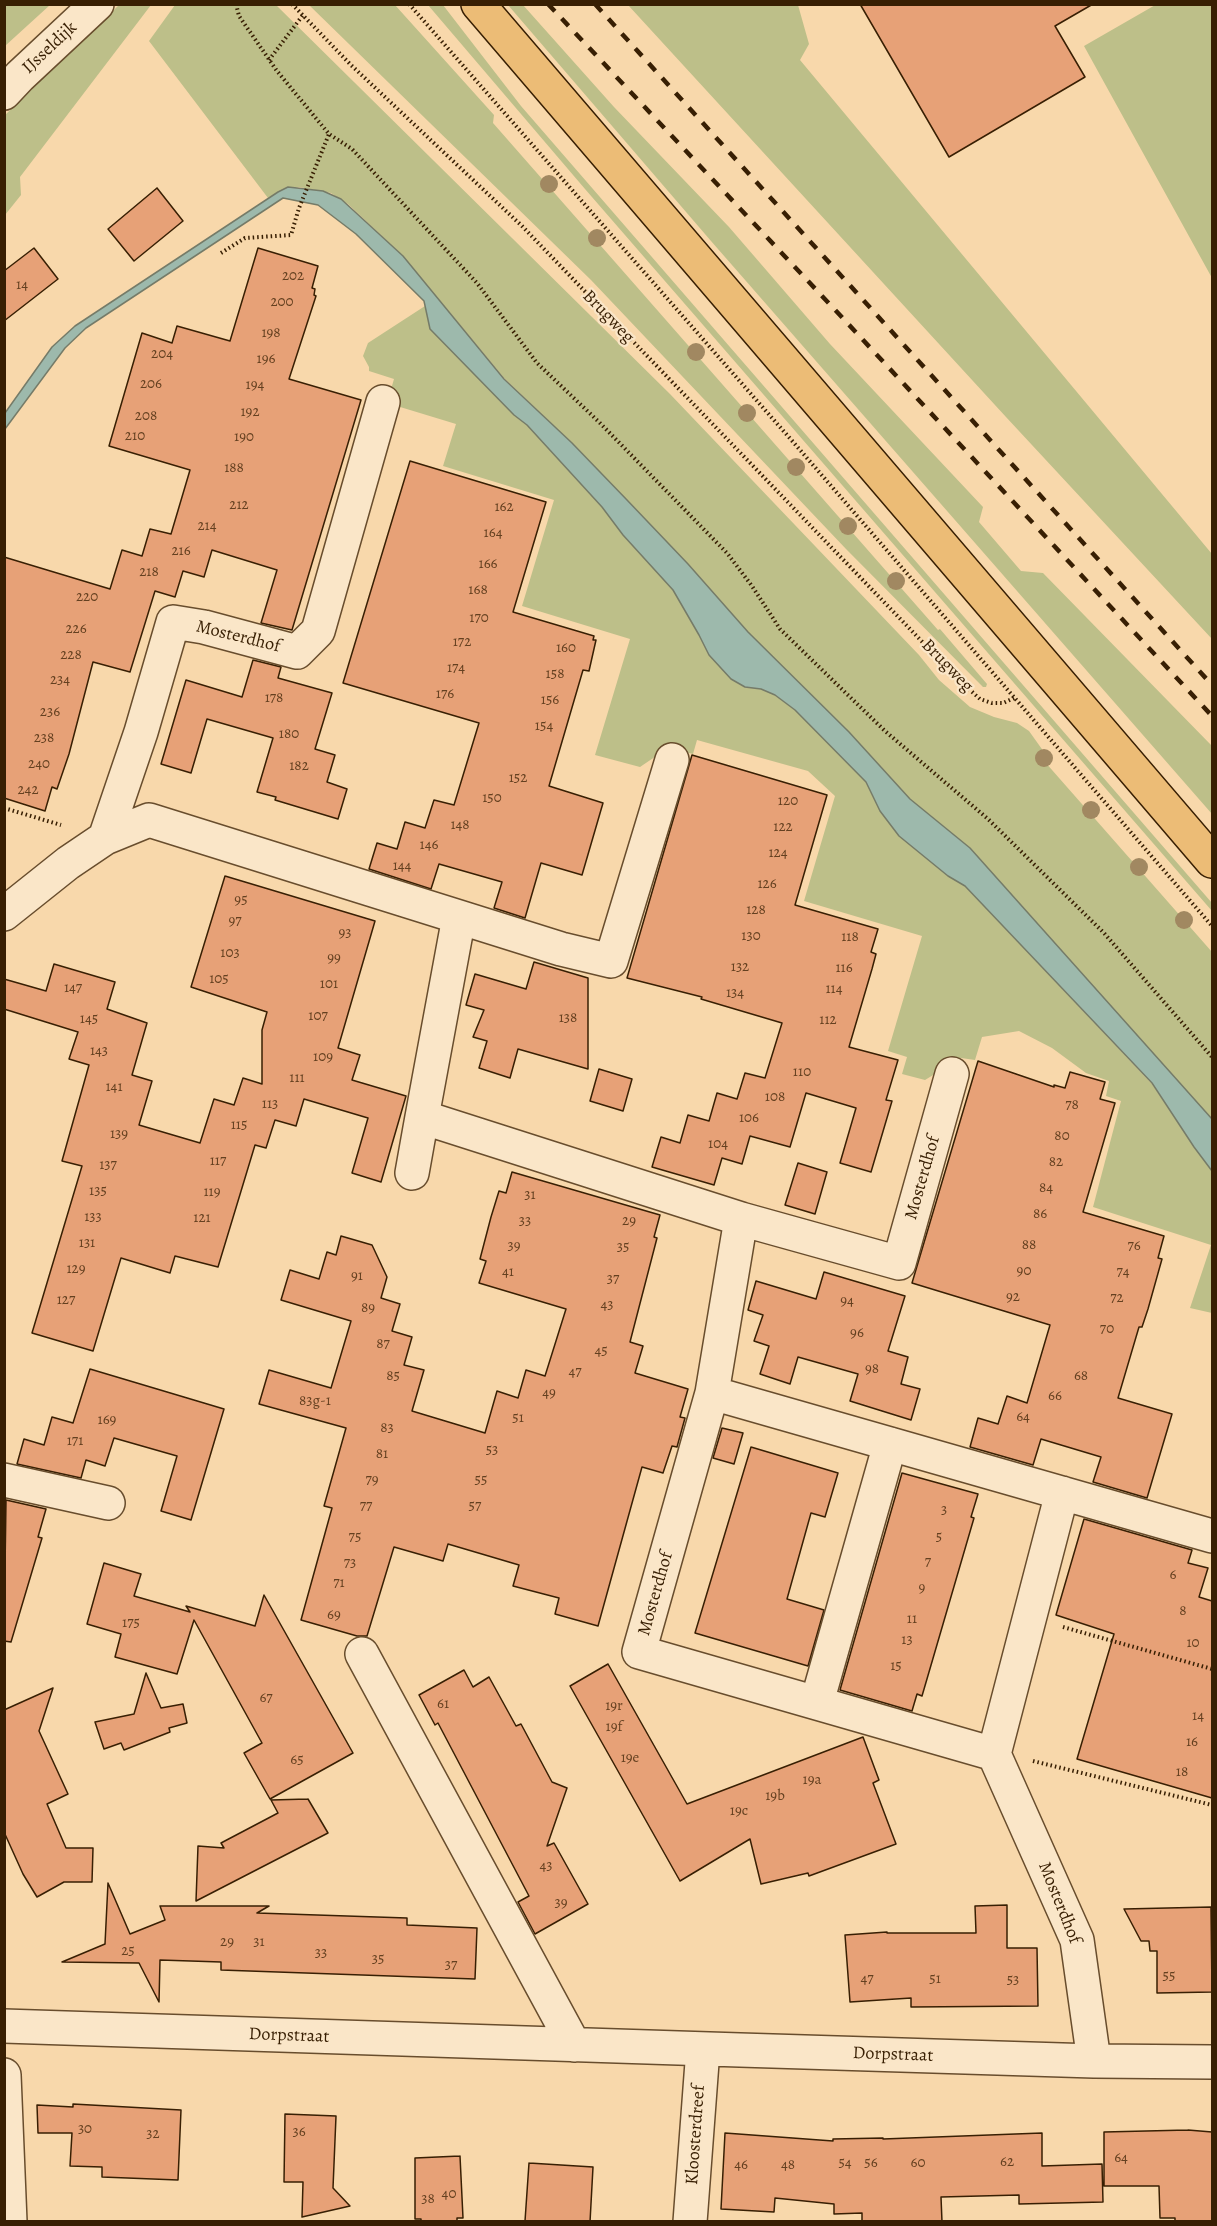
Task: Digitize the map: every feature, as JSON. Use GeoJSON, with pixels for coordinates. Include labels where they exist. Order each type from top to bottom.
{"type":"FeatureCollection","features":[{"type":"Feature","properties":{"kind":"main road"},"geometry":{"type":"LineString","coordinates":[[478,4],[1212,861]]}},
{"type":"Feature","properties":{"kind":"street","name":"IJsseldijk"},"geometry":{"type":"LineString","coordinates":[[4,93],[97,4]]}},
{"type":"Feature","properties":{"kind":"street","name":"Mosterdhof"},"geometry":{"type":"LineString","coordinates":[[105,838],[141,732],[173,622],[204,627],[297,652],[318,631],[383,402]]}},
{"type":"Feature","properties":{"kind":"street"},"geometry":{"type":"LineString","coordinates":[[4,914],[68,863],[105,838],[149,820],[561,949],[611,961],[672,760]]}},
{"type":"Feature","properties":{"kind":"street"},"geometry":{"type":"LineString","coordinates":[[412,1173],[459,917]]}},
{"type":"Feature","properties":{"kind":"street","name":"Mosterdhof"},"geometry":{"type":"LineString","coordinates":[[422,1117],[741,1218],[899,1263],[952,1074]]}},
{"type":"Feature","properties":{"kind":"street","name":"Mosterdhof"},"geometry":{"type":"LineString","coordinates":[[741,1218],[712,1394],[639,1652],[994,1754],[1077,1940],[1094,2061]]}},
{"type":"Feature","properties":{"kind":"street"},"geometry":{"type":"LineString","coordinates":[[712,1394],[1212,1536]]}},
{"type":"Feature","properties":{"kind":"street"},"geometry":{"type":"LineString","coordinates":[[816,1702],[890,1444]]}},
{"type":"Feature","properties":{"kind":"street"},"geometry":{"type":"LineString","coordinates":[[4,1480],[108,1503]]}},
{"type":"Feature","properties":{"kind":"street"},"geometry":{"type":"LineString","coordinates":[[994,1754],[1062,1493]]}},
{"type":"Feature","properties":{"kind":"street"},"geometry":{"type":"LineString","coordinates":[[362,1654],[574,2045]]}},
{"type":"Feature","properties":{"kind":"street","name":"Dorpstraat"},"geometry":{"type":"LineString","coordinates":[[4,2026],[1094,2061],[1212,2062]]}},
{"type":"Feature","properties":{"kind":"street","name":"Kloosterdreef"},"geometry":{"type":"LineString","coordinates":[[690,2222],[703,2049]]}},
{"type":"Feature","properties":{"kind":"street"},"geometry":{"type":"LineString","coordinates":[[4,2075],[10,2222]]}},
{"type":"Feature","properties":{"kind":"path"},"geometry":{"type":"LineString","coordinates":[[236,4],[239,16],[269,60],[329,134],[352,149],[477,283],[537,363],[607,429],[727,554],[752,586],[780,629],[885,731],[988,819],[1104,933],[1212,1057]]}},
{"type":"Feature","properties":{"kind":"path","name":"Brugweg"},"geometry":{"type":"LineString","coordinates":[[292,4],[351,65],[522,226],[961,682],[980,699],[992,704],[1003,704],[1014,698],[409,4]]}},
{"type":"Feature","properties":{"kind":"path"},"geometry":{"type":"LineString","coordinates":[[269,60],[303,15]]}},
{"type":"Feature","properties":{"kind":"path"},"geometry":{"type":"LineString","coordinates":[[221,253],[245,238],[291,235],[299,208],[329,134]]}},
{"type":"Feature","properties":{"kind":"path"},"geometry":{"type":"LineString","coordinates":[[1014,698],[1212,926]]}},
{"type":"Feature","properties":{"kind":"path"},"geometry":{"type":"LineString","coordinates":[[4,808],[105,838]]}},
{"type":"Feature","properties":{"kind":"path"},"geometry":{"type":"LineString","coordinates":[[1029,1617],[1212,1669]]}},
{"type":"Feature","properties":{"kind":"path"},"geometry":{"type":"LineString","coordinates":[[994,1754],[1060,1766],[1212,1805]]}},
{"type":"Feature","properties":{"kind":"green space"},"geometry":{"type":"Polygon","coordinates":[[[5,4],[50,4],[50,5],[5,46],[5,4]]]}},
{"type":"Feature","properties":{"kind":"green space"},"geometry":{"type":"Polygon","coordinates":[[[1157,4],[1212,5],[1212,278],[1084,46],[1157,4]]]}},
{"type":"Feature","properties":{"kind":"green space"},"geometry":{"type":"Polygon","coordinates":[[[119,5],[151,5],[20,177],[21,195],[5,215],[4,116],[119,5]]]}},
{"type":"Feature","properties":{"kind":"green space"},"geometry":{"type":"Polygon","coordinates":[[[175,5],[276,5],[670,394],[919,655],[939,680],[970,707],[1017,723],[1029,731],[1049,759],[1045,762],[1212,952],[1212,1119],[970,848],[910,799],[849,732],[748,632],[627,500],[504,378],[403,256],[348,204],[331,193],[299,187],[278,192],[268,198],[149,41],[175,5]]]}},
{"type":"Feature","properties":{"kind":"green space"},"geometry":{"type":"Polygon","coordinates":[[[309,5],[395,5],[494,115],[493,123],[938,630],[940,629],[987,684],[986,687],[983,687],[846,549],[591,280],[309,5]]]}},
{"type":"Feature","properties":{"kind":"green space"},"geometry":{"type":"Polygon","coordinates":[[[428,5],[443,5],[521,106],[1212,903],[1212,911],[585,189],[428,5]]]}},
{"type":"Feature","properties":{"kind":"green space"},"geometry":{"type":"Polygon","coordinates":[[[508,5],[523,5],[614,107],[729,227],[830,344],[983,507],[979,522],[1021,571],[1043,573],[1212,746],[1212,814],[711,241],[508,5]]]}},
{"type":"Feature","properties":{"kind":"green space"},"geometry":{"type":"Polygon","coordinates":[[[628,5],[798,5],[809,44],[800,60],[1212,554],[1212,639],[1006,417],[628,5]]]}},
{"type":"Feature","properties":{"kind":"green space"},"geometry":{"type":"Polygon","coordinates":[[[425,306],[430,329],[514,415],[527,425],[602,507],[623,535],[673,590],[709,655],[745,687],[761,689],[775,695],[795,710],[866,782],[880,811],[948,876],[965,886],[1152,1084],[1212,1171],[1212,1313],[1190,1308],[1211,1245],[1093,1207],[1121,1101],[1106,1096],[1109,1081],[1086,1073],[1052,1048],[1019,1031],[982,1037],[975,1060],[961,1058],[925,1080],[902,1074],[907,1057],[888,1051],[922,936],[804,901],[835,796],[808,771],[697,740],[693,754],[668,748],[640,767],[595,755],[630,639],[522,606],[554,500],[443,466],[456,424],[387,403],[394,379],[369,371],[363,356],[368,343],[425,306]]]}},
{"type":"Feature","properties":{"kind":"shaded area"},"geometry":{"type":"Polygon","coordinates":[[[288,187],[323,191],[341,199],[403,256],[504,379],[572,443],[688,564],[748,632],[849,732],[910,799],[970,848],[1212,1119],[1212,1171],[1152,1083],[965,886],[948,876],[899,836],[880,811],[866,782],[795,710],[775,695],[761,689],[745,687],[731,679],[709,655],[673,590],[623,535],[602,507],[527,425],[514,415],[430,329],[424,301],[356,234],[318,205],[283,198],[86,328],[65,348],[5,429],[5,413],[52,347],[75,326],[288,187]]]}},
{"type":"Feature","properties":{"kind":"building"},"geometry":{"type":"Polygon","coordinates":[[[860,4],[1093,4],[1055,26],[1085,77],[949,157],[860,4]]]}},
{"type":"Feature","properties":{"kind":"building"},"geometry":{"type":"Polygon","coordinates":[[[157,188],[183,221],[134,261],[108,229],[157,188]]]}},
{"type":"Feature","properties":{"kind":"building"},"geometry":{"type":"Polygon","coordinates":[[[34,248],[58,279],[4,321],[4,271],[34,248]]]}},
{"type":"Feature","properties":{"kind":"building"},"geometry":{"type":"Polygon","coordinates":[[[258,248],[318,266],[312,288],[315,289],[314,295],[316,296],[289,379],[361,400],[292,630],[261,623],[277,570],[212,550],[204,577],[183,571],[175,597],[155,591],[130,672],[93,662],[69,754],[57,789],[52,787],[45,811],[4,798],[4,557],[110,589],[122,550],[142,556],[150,529],[171,534],[190,470],[109,446],[142,333],[172,343],[177,326],[230,341],[258,248]]]}},
{"type":"Feature","properties":{"kind":"building"},"geometry":{"type":"Polygon","coordinates":[[[410,461],[546,502],[513,612],[594,636],[593,640],[596,640],[589,671],[583,670],[549,786],[603,803],[582,875],[541,863],[525,918],[494,908],[502,882],[439,864],[431,889],[369,869],[377,843],[397,849],[405,822],[425,828],[434,800],[454,805],[479,723],[343,683],[410,461]]]}},
{"type":"Feature","properties":{"kind":"building"},"geometry":{"type":"Polygon","coordinates":[[[253,660],[281,667],[278,678],[332,693],[315,749],[335,755],[327,782],[347,789],[338,819],[275,800],[276,797],[257,792],[273,738],[207,719],[191,773],[161,764],[186,680],[242,697],[253,660]]]}},
{"type":"Feature","properties":{"kind":"building"},"geometry":{"type":"Polygon","coordinates":[[[692,755],[827,795],[795,905],[878,929],[871,952],[876,954],[849,1047],[898,1060],[886,1100],[892,1101],[871,1172],[840,1163],[856,1108],[806,1093],[790,1147],[750,1136],[742,1164],[722,1158],[714,1185],[652,1167],[661,1137],[680,1143],[688,1115],[709,1121],[717,1093],[737,1099],[745,1073],[765,1078],[782,1023],[701,999],[702,997],[627,978],[692,755]]]}},
{"type":"Feature","properties":{"kind":"building"},"geometry":{"type":"Polygon","coordinates":[[[225,876],[375,921],[338,1048],[360,1055],[352,1080],[406,1096],[381,1182],[352,1173],[368,1118],[304,1099],[296,1126],[275,1120],[266,1148],[255,1145],[218,1267],[175,1256],[170,1273],[121,1258],[93,1351],[32,1333],[82,1166],[62,1161],[89,1065],[69,1059],[78,1032],[4,1009],[4,979],[46,991],[54,964],[115,982],[107,1009],[147,1023],[132,1075],[152,1081],[139,1125],[200,1143],[214,1099],[234,1105],[243,1078],[262,1084],[262,1030],[267,1012],[191,987],[225,876]]]}},
{"type":"Feature","properties":{"kind":"building"},"geometry":{"type":"Polygon","coordinates":[[[534,962],[588,978],[588,1069],[518,1049],[510,1078],[479,1068],[487,1041],[473,1037],[484,1010],[466,1005],[475,974],[526,989],[534,962]]]}},
{"type":"Feature","properties":{"kind":"building"},"geometry":{"type":"Polygon","coordinates":[[[978,1061],[1054,1087],[1054,1085],[1065,1088],[1070,1072],[1105,1082],[1100,1099],[1115,1103],[1083,1212],[1164,1236],[1158,1258],[1162,1259],[1148,1309],[1142,1327],[1139,1327],[1118,1398],[1172,1414],[1147,1498],[1093,1482],[1101,1457],[1041,1439],[1033,1465],[970,1447],[978,1418],[998,1424],[1007,1396],[1027,1403],[1050,1325],[912,1283],[978,1061]]]}},
{"type":"Feature","properties":{"kind":"building"},"geometry":{"type":"Polygon","coordinates":[[[599,1069],[632,1079],[623,1111],[590,1101],[599,1069]]]}},
{"type":"Feature","properties":{"kind":"building"},"geometry":{"type":"Polygon","coordinates":[[[798,1163],[827,1172],[815,1214],[785,1205],[798,1163]]]}},
{"type":"Feature","properties":{"kind":"building"},"geometry":{"type":"Polygon","coordinates":[[[512,1172],[660,1215],[654,1237],[657,1238],[630,1342],[643,1346],[635,1373],[688,1389],[680,1417],[685,1418],[677,1447],[672,1446],[663,1473],[642,1467],[598,1626],[555,1614],[559,1598],[513,1586],[519,1565],[448,1544],[443,1561],[394,1547],[367,1636],[357,1636],[301,1620],[332,1508],[324,1506],[346,1428],[259,1404],[269,1370],[331,1388],[351,1321],[281,1300],[290,1270],[319,1279],[327,1252],[336,1255],[341,1236],[372,1245],[387,1277],[381,1298],[400,1304],[392,1331],[412,1337],[404,1365],[424,1370],[412,1411],[485,1433],[497,1391],[518,1398],[526,1370],[545,1376],[566,1309],[479,1283],[486,1261],[480,1259],[491,1217],[499,1191],[506,1193],[512,1172]]]}},
{"type":"Feature","properties":{"kind":"building"},"geometry":{"type":"Polygon","coordinates":[[[824,1272],[905,1296],[888,1351],[908,1357],[901,1384],[920,1389],[911,1420],[850,1401],[858,1374],[798,1357],[790,1384],[760,1374],[769,1346],[754,1341],[763,1315],[748,1310],[756,1281],[816,1299],[824,1272]]]}},
{"type":"Feature","properties":{"kind":"building"},"geometry":{"type":"Polygon","coordinates":[[[90,1369],[224,1409],[191,1520],[161,1511],[177,1456],[114,1438],[105,1466],[86,1460],[81,1478],[17,1464],[24,1439],[44,1445],[52,1417],[73,1423],[90,1369]]]}},
{"type":"Feature","properties":{"kind":"building"},"geometry":{"type":"Polygon","coordinates":[[[722,1428],[743,1433],[734,1464],[713,1458],[722,1428]]]}},
{"type":"Feature","properties":{"kind":"building"},"geometry":{"type":"Polygon","coordinates":[[[751,1447],[838,1473],[825,1517],[811,1513],[787,1599],[824,1610],[808,1666],[695,1633],[751,1447]]]}},
{"type":"Feature","properties":{"kind":"building"},"geometry":{"type":"Polygon","coordinates":[[[902,1473],[978,1494],[971,1517],[974,1518],[922,1696],[917,1694],[912,1711],[840,1690],[902,1473]]]}},
{"type":"Feature","properties":{"kind":"building"},"geometry":{"type":"Polygon","coordinates":[[[6,1500],[46,1509],[38,1537],[42,1538],[11,1642],[4,1641],[6,1500]]]}},
{"type":"Feature","properties":{"kind":"building"},"geometry":{"type":"Polygon","coordinates":[[[1084,1519],[1192,1550],[1188,1563],[1208,1568],[1199,1597],[1212,1601],[1212,1798],[1077,1759],[1114,1634],[1056,1615],[1084,1519]]]}},
{"type":"Feature","properties":{"kind":"building"},"geometry":{"type":"Polygon","coordinates":[[[104,1563],[141,1574],[134,1596],[190,1612],[186,1606],[255,1626],[264,1595],[353,1753],[270,1799],[244,1753],[262,1743],[194,1620],[177,1674],[115,1657],[121,1634],[87,1624],[104,1563]]]}},
{"type":"Feature","properties":{"kind":"building"},"geometry":{"type":"Polygon","coordinates":[[[608,1664],[687,1804],[863,1737],[879,1780],[873,1783],[896,1844],[809,1876],[808,1873],[761,1884],[750,1839],[680,1881],[570,1686],[608,1664]]]}},
{"type":"Feature","properties":{"kind":"building"},"geometry":{"type":"Polygon","coordinates":[[[464,1670],[473,1687],[489,1677],[516,1726],[521,1724],[552,1782],[567,1788],[547,1846],[554,1843],[588,1904],[535,1934],[518,1902],[529,1896],[438,1723],[435,1725],[419,1695],[464,1670]]]}},
{"type":"Feature","properties":{"kind":"building"},"geometry":{"type":"Polygon","coordinates":[[[146,1673],[161,1708],[183,1704],[187,1723],[169,1728],[170,1732],[124,1750],[121,1743],[104,1749],[95,1722],[134,1714],[146,1673]]]}},
{"type":"Feature","properties":{"kind":"building"},"geometry":{"type":"Polygon","coordinates":[[[53,1688],[39,1731],[68,1794],[47,1804],[66,1848],[93,1848],[92,1882],[64,1882],[37,1897],[23,1874],[4,1832],[4,1710],[53,1688]]]}},
{"type":"Feature","properties":{"kind":"building"},"geometry":{"type":"Polygon","coordinates":[[[308,1799],[328,1833],[196,1901],[198,1846],[224,1848],[221,1843],[278,1813],[271,1800],[308,1799]]]}},
{"type":"Feature","properties":{"kind":"building"},"geometry":{"type":"Polygon","coordinates":[[[108,1883],[130,1934],[165,1920],[160,1906],[269,1906],[257,1913],[407,1918],[407,1925],[477,1928],[475,1979],[221,1970],[221,1962],[160,1960],[159,2002],[139,1963],[62,1962],[105,1944],[108,1883]]]}},
{"type":"Feature","properties":{"kind":"building"},"geometry":{"type":"Polygon","coordinates":[[[1007,1905],[1007,1948],[1037,1948],[1038,2006],[911,2007],[911,1998],[850,2002],[845,1935],[887,1932],[976,1933],[975,1906],[1007,1905]]]}},
{"type":"Feature","properties":{"kind":"building"},"geometry":{"type":"Polygon","coordinates":[[[1211,1907],[1212,1992],[1157,1993],[1157,1951],[1150,1951],[1149,1941],[1141,1941],[1124,1909],[1211,1907]]]}},
{"type":"Feature","properties":{"kind":"building"},"geometry":{"type":"Polygon","coordinates":[[[73,2104],[181,2110],[178,2180],[102,2177],[102,2167],[70,2166],[72,2133],[38,2133],[37,2105],[73,2107],[73,2104]]]}},
{"type":"Feature","properties":{"kind":"building"},"geometry":{"type":"Polygon","coordinates":[[[285,2114],[336,2116],[333,2188],[350,2206],[302,2217],[303,2182],[284,2182],[285,2114]]]}},
{"type":"Feature","properties":{"kind":"building"},"geometry":{"type":"Polygon","coordinates":[[[1188,2130],[1212,2132],[1212,2222],[1175,2222],[1175,2218],[1160,2218],[1159,2186],[1104,2186],[1104,2132],[1188,2130]]]}},
{"type":"Feature","properties":{"kind":"building"},"geometry":{"type":"Polygon","coordinates":[[[725,2133],[833,2141],[833,2139],[1042,2133],[1042,2166],[1102,2164],[1103,2202],[1019,2204],[1019,2195],[941,2197],[942,2222],[862,2222],[862,2213],[834,2214],[834,2204],[775,2198],[774,2212],[721,2209],[725,2133]]]}},
{"type":"Feature","properties":{"kind":"building"},"geometry":{"type":"Polygon","coordinates":[[[460,2156],[463,2218],[457,2218],[457,2222],[421,2222],[421,2219],[415,2219],[415,2158],[460,2156]]]}},
{"type":"Feature","properties":{"kind":"building"},"geometry":{"type":"Polygon","coordinates":[[[529,2163],[593,2167],[590,2222],[525,2221],[529,2163]]]}},
{"type":"Feature","properties":{"kind":"railway"},"geometry":{"type":"LineString","coordinates":[[548,4],[1212,716]]}},
{"type":"Feature","properties":{"kind":"railway"},"geometry":{"type":"LineString","coordinates":[[595,4],[1212,685]]}}]}
